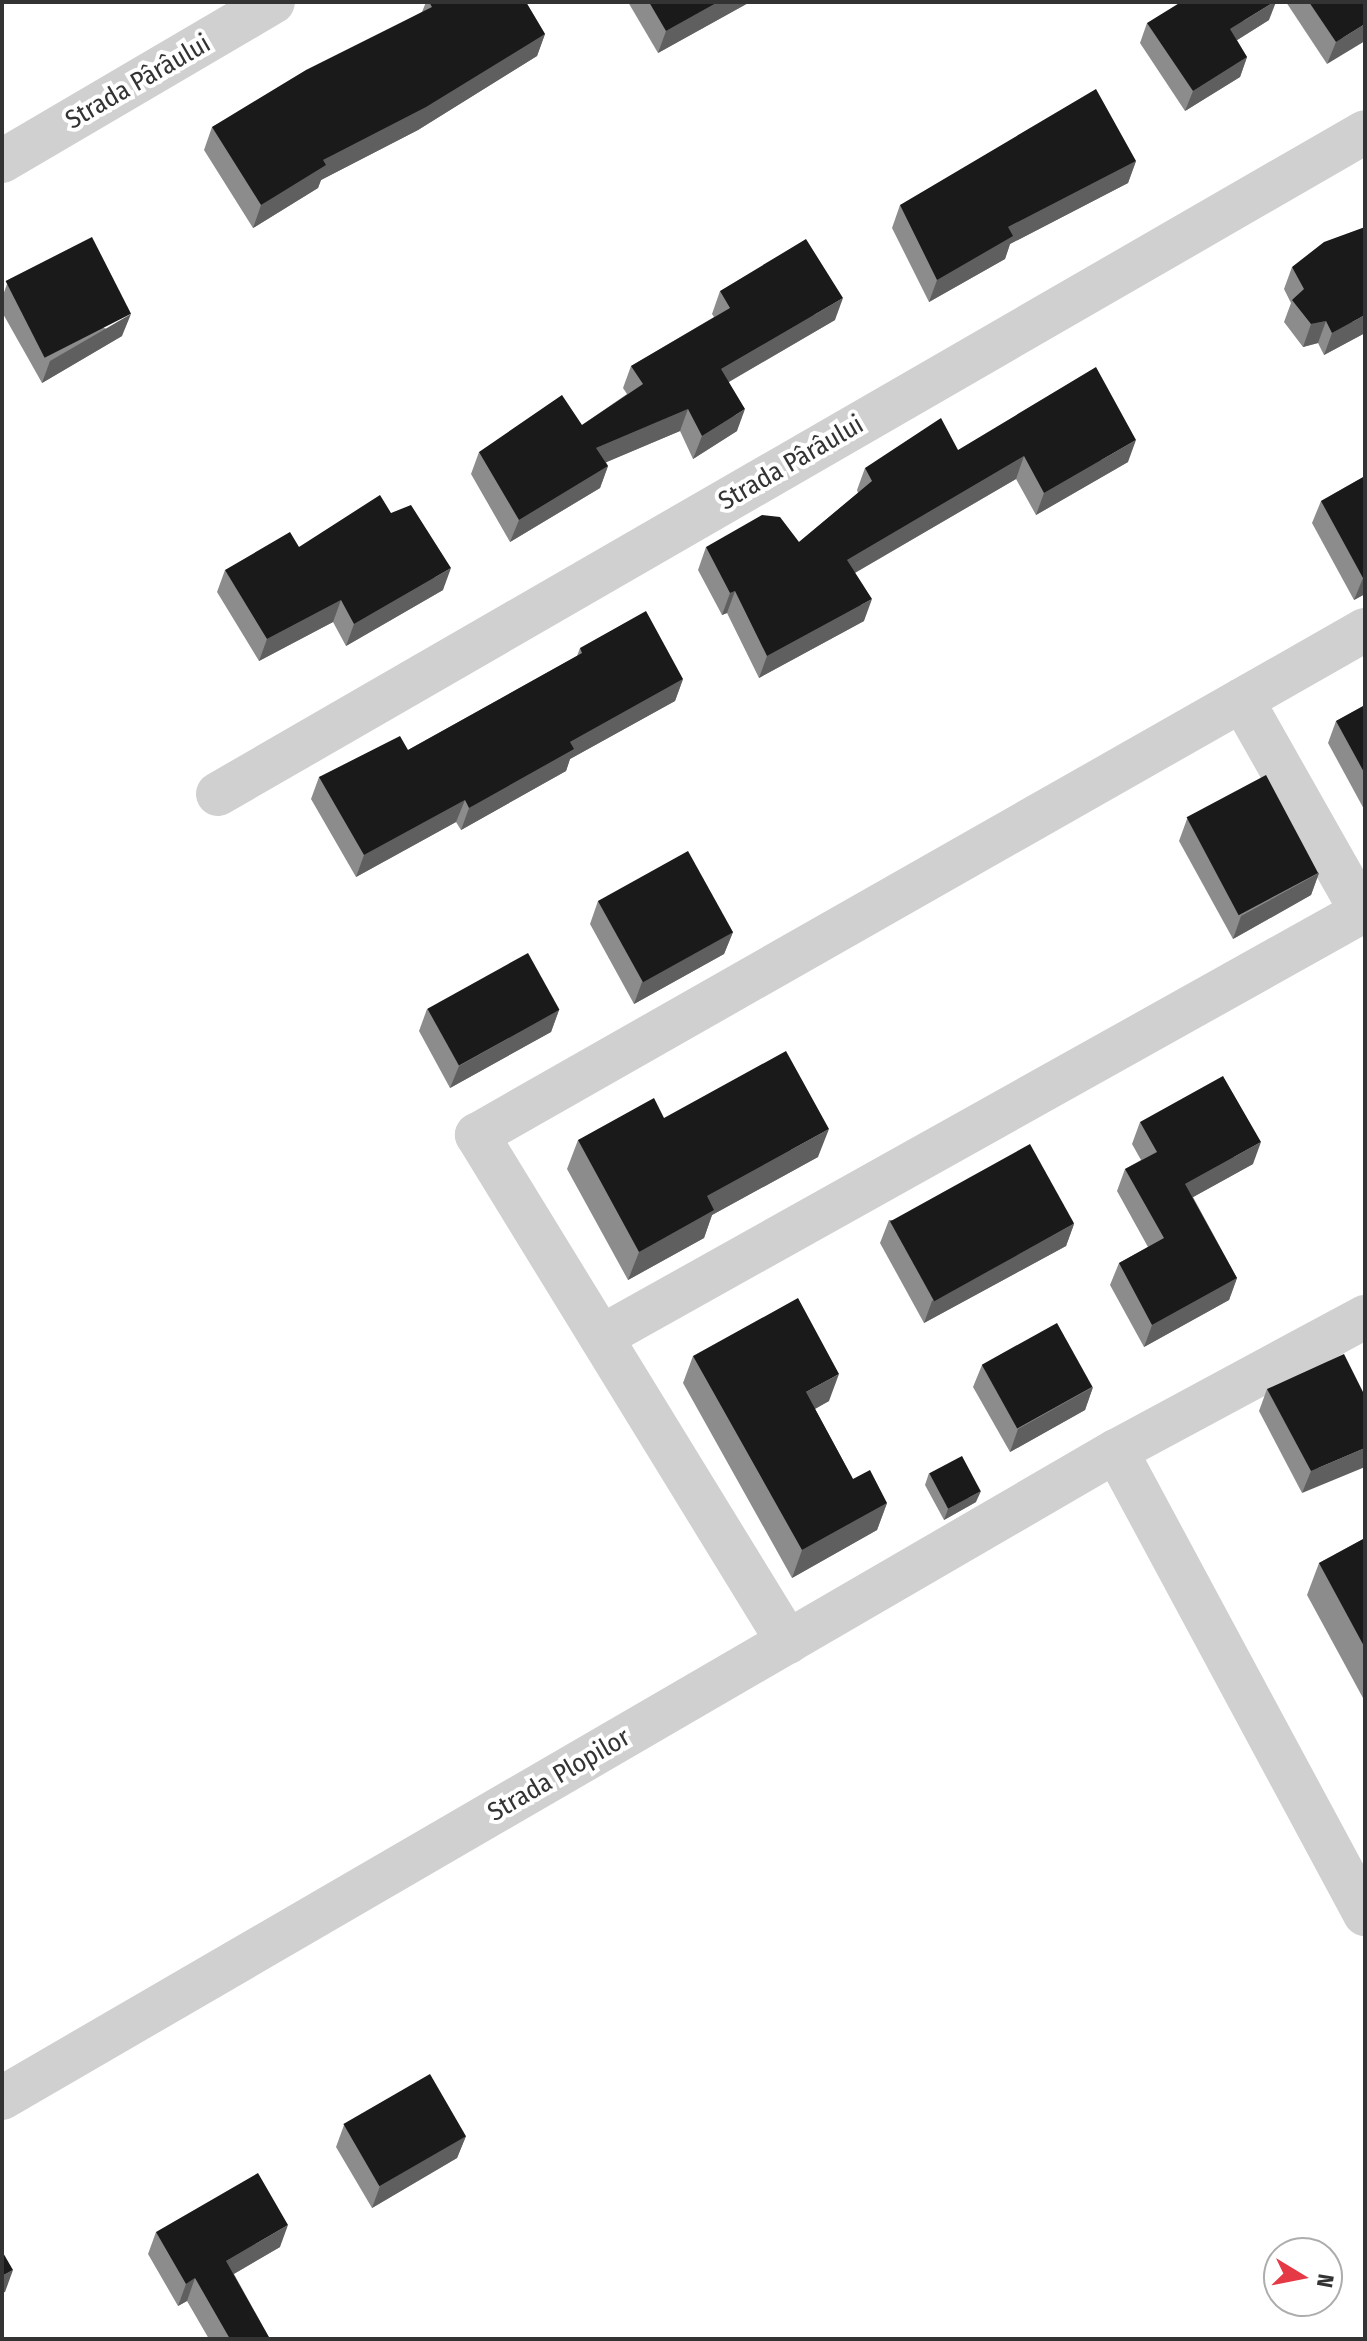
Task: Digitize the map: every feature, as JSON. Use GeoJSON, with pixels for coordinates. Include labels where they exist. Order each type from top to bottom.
{"type":"FeatureCollection","features":[{"type":"Feature","properties":{"kind":"street","name":"Strada Pârâului"},"geometry":{"type":"LineString","coordinates":[[2,161],[273,2]]}},
{"type":"Feature","properties":{"kind":"street","name":"Strada Pârâului"},"geometry":{"type":"LineString","coordinates":[[218,794],[1365,132]]}},
{"type":"Feature","properties":{"kind":"street"},"geometry":{"type":"LineString","coordinates":[[788,1642],[477,1135],[1365,630]]}},
{"type":"Feature","properties":{"kind":"street"},"geometry":{"type":"LineString","coordinates":[[601,1337],[1364,911],[1242,700]]}},
{"type":"Feature","properties":{"kind":"street","name":"Strada Plopilor"},"geometry":{"type":"LineString","coordinates":[[2,2098],[1116,1451],[1365,1317]]}},
{"type":"Feature","properties":{"kind":"street"},"geometry":{"type":"LineString","coordinates":[[1116,1451],[1365,1914]]}},
{"type":"Feature","properties":{"kind":"building"},"geometry":{"type":"Polygon","coordinates":[[[429,2],[526,2],[545,34],[426,107],[323,160],[326,165],[261,205],[212,127],[306,70],[432,7],[429,2]]]}},
{"type":"Feature","properties":{"kind":"building"},"geometry":{"type":"Polygon","coordinates":[[[649,2],[718,2],[666,31],[649,2]]]}},
{"type":"Feature","properties":{"kind":"building"},"geometry":{"type":"Polygon","coordinates":[[[1181,2],[1274,2],[1230,29],[1247,57],[1193,91],[1147,23],[1181,2]]]}},
{"type":"Feature","properties":{"kind":"building"},"geometry":{"type":"Polygon","coordinates":[[[1309,2],[1365,2],[1365,24],[1336,42],[1309,2]]]}},
{"type":"Feature","properties":{"kind":"building"},"geometry":{"type":"Polygon","coordinates":[[[1096,89],[1136,161],[1008,227],[1013,236],[937,280],[900,205],[1096,89]]]}},
{"type":"Feature","properties":{"kind":"building"},"geometry":{"type":"Polygon","coordinates":[[[1365,227],[1365,315],[1332,333],[1326,321],[1311,324],[1292,300],[1304,289],[1292,267],[1324,242],[1365,227]]]}},
{"type":"Feature","properties":{"kind":"building"},"geometry":{"type":"Polygon","coordinates":[[[92,237],[131,314],[45,358],[6,281],[92,237]]]}},
{"type":"Feature","properties":{"kind":"building"},"geometry":{"type":"Polygon","coordinates":[[[806,239],[843,298],[721,369],[745,409],[702,436],[688,409],[596,448],[608,466],[519,520],[479,452],[562,395],[582,425],[643,384],[631,366],[730,308],[720,291],[806,239]]]}},
{"type":"Feature","properties":{"kind":"building"},"geometry":{"type":"Polygon","coordinates":[[[1096,367],[1136,440],[1044,493],[1024,456],[847,560],[872,599],[767,656],[735,591],[730,593],[706,547],[762,515],[780,517],[799,542],[872,481],[865,468],[941,418],[958,450],[1096,367]]]}},
{"type":"Feature","properties":{"kind":"building"},"geometry":{"type":"Polygon","coordinates":[[[1365,476],[1365,577],[1363,578],[1321,501],[1365,476]]]}},
{"type":"Feature","properties":{"kind":"building"},"geometry":{"type":"Polygon","coordinates":[[[380,495],[391,513],[411,505],[451,568],[354,624],[341,600],[267,639],[225,570],[290,532],[299,547],[380,495]]]}},
{"type":"Feature","properties":{"kind":"building"},"geometry":{"type":"Polygon","coordinates":[[[646,611],[683,679],[570,742],[574,749],[469,808],[465,800],[364,855],[319,777],[400,736],[408,750],[582,653],[580,648],[646,611]]]}},
{"type":"Feature","properties":{"kind":"building"},"geometry":{"type":"Polygon","coordinates":[[[1365,705],[1365,774],[1336,721],[1365,705]]]}},
{"type":"Feature","properties":{"kind":"building"},"geometry":{"type":"Polygon","coordinates":[[[1266,775],[1318,873],[1239,915],[1187,817],[1266,775]]]}},
{"type":"Feature","properties":{"kind":"building"},"geometry":{"type":"Polygon","coordinates":[[[688,851],[733,932],[643,982],[598,901],[688,851]]]}},
{"type":"Feature","properties":{"kind":"building"},"geometry":{"type":"Polygon","coordinates":[[[528,953],[560,1010],[459,1066],[427,1009],[528,953]]]}},
{"type":"Feature","properties":{"kind":"building"},"geometry":{"type":"Polygon","coordinates":[[[786,1051],[829,1129],[707,1196],[714,1210],[639,1252],[578,1140],[654,1098],[664,1118],[786,1051]]]}},
{"type":"Feature","properties":{"kind":"building"},"geometry":{"type":"Polygon","coordinates":[[[1223,1076],[1261,1142],[1185,1184],[1237,1278],[1152,1325],[1119,1263],[1164,1238],[1125,1169],[1157,1152],[1140,1122],[1223,1076]]]}},
{"type":"Feature","properties":{"kind":"building"},"geometry":{"type":"Polygon","coordinates":[[[1030,1144],[1074,1224],[934,1301],[890,1222],[1030,1144]]]}},
{"type":"Feature","properties":{"kind":"building"},"geometry":{"type":"Polygon","coordinates":[[[798,1298],[839,1374],[806,1392],[853,1479],[870,1470],[887,1503],[802,1550],[693,1356],[798,1298]]]}},
{"type":"Feature","properties":{"kind":"building"},"geometry":{"type":"Polygon","coordinates":[[[1057,1323],[1092,1387],[1017,1429],[982,1365],[1057,1323]]]}},
{"type":"Feature","properties":{"kind":"building"},"geometry":{"type":"Polygon","coordinates":[[[1344,1354],[1365,1396],[1365,1448],[1311,1471],[1267,1389],[1344,1354]]]}},
{"type":"Feature","properties":{"kind":"building"},"geometry":{"type":"Polygon","coordinates":[[[962,1456],[981,1491],[948,1509],[929,1473],[962,1456]]]}},
{"type":"Feature","properties":{"kind":"building"},"geometry":{"type":"Polygon","coordinates":[[[1365,1538],[1365,1648],[1319,1563],[1365,1538]]]}},
{"type":"Feature","properties":{"kind":"building"},"geometry":{"type":"Polygon","coordinates":[[[430,2074],[466,2136],[379,2186],[343,2124],[430,2074]]]}},
{"type":"Feature","properties":{"kind":"building"},"geometry":{"type":"Polygon","coordinates":[[[258,2173],[288,2225],[226,2261],[270,2339],[230,2339],[195,2278],[186,2284],[156,2232],[258,2173]]]}},
{"type":"Feature","properties":{"kind":"building"},"geometry":{"type":"Polygon","coordinates":[[[2,2251],[13,2270],[2,2276],[2,2251]]]}}]}
